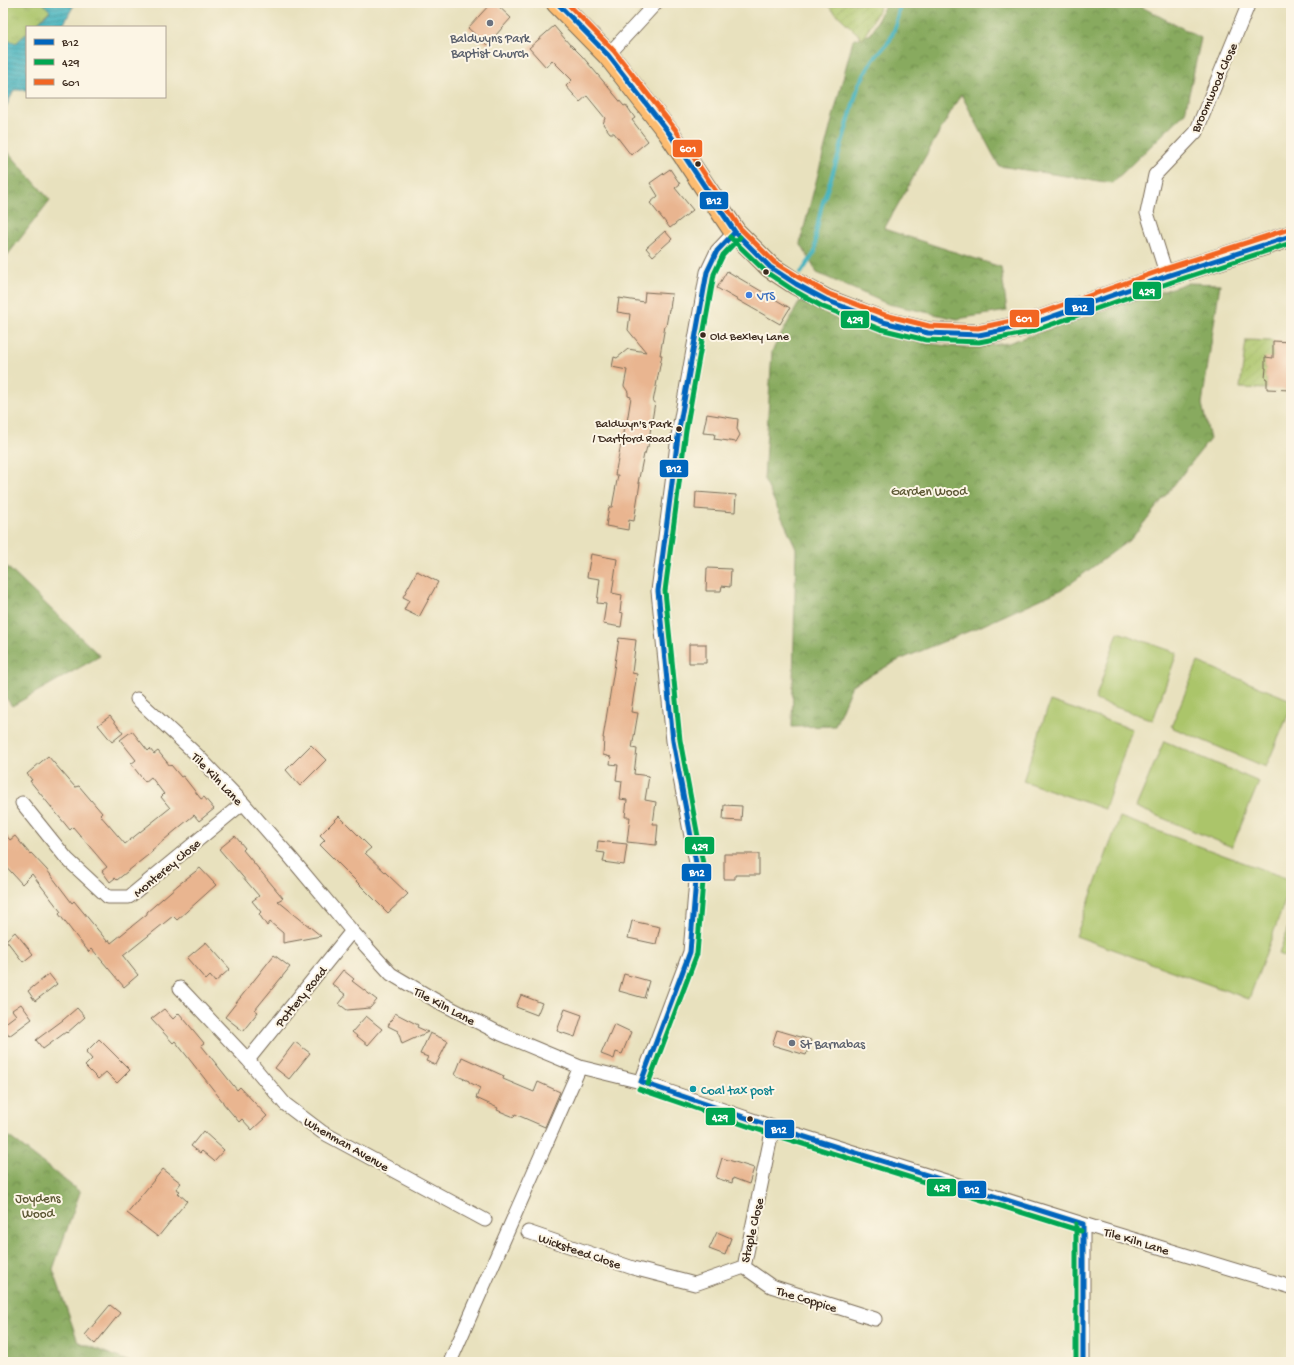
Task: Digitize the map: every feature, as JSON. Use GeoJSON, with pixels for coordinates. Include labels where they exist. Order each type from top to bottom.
{"type":"FeatureCollection","features":[{"type":"Feature","properties":{"kind":"main road"},"geometry":{"type":"LineString","coordinates":[[557,3],[608,55],[669,133],[735,232],[770,267],[796,284],[826,300],[883,322],[928,333],[979,335],[1028,325],[1167,276],[1291,235]]}},
{"type":"Feature","properties":{"kind":"street"},"geometry":{"type":"LineString","coordinates":[[608,55],[656,3]]}},
{"type":"Feature","properties":{"kind":"street","name":"Broomwood Close"},"geometry":{"type":"LineString","coordinates":[[1167,276],[1147,213],[1155,175],[1196,132],[1249,3]]}},
{"type":"Feature","properties":{"kind":"street"},"geometry":{"type":"LineString","coordinates":[[1291,224],[1291,235]]}},
{"type":"Feature","properties":{"kind":"street"},"geometry":{"type":"LineString","coordinates":[[641,1082],[690,952],[697,868],[673,742],[658,591],[679,428],[707,272],[717,251],[735,232]]}},
{"type":"Feature","properties":{"kind":"street","name":"Tile Kiln Lane"},"geometry":{"type":"LineString","coordinates":[[137,700],[197,755],[243,803],[352,931],[391,974],[435,1000],[501,1034],[580,1067],[641,1082],[773,1127],[1083,1224],[1291,1286]]}},
{"type":"Feature","properties":{"kind":"street","name":"Monterey Close"},"geometry":{"type":"LineString","coordinates":[[22,803],[67,858],[108,897],[129,897],[243,803]]}},
{"type":"Feature","properties":{"kind":"street","name":"Pottery Road"},"geometry":{"type":"LineString","coordinates":[[248,1060],[352,931]]}},
{"type":"Feature","properties":{"kind":"street","name":"Whenman Avenue"},"geometry":{"type":"LineString","coordinates":[[180,988],[248,1060],[285,1104],[322,1132],[485,1220]]}},
{"type":"Feature","properties":{"kind":"street"},"geometry":{"type":"LineString","coordinates":[[450,1362],[580,1067]]}},
{"type":"Feature","properties":{"kind":"street","name":"Staple Close"},"geometry":{"type":"LineString","coordinates":[[633,1268],[694,1284],[744,1267],[773,1127]]}},
{"type":"Feature","properties":{"kind":"street"},"geometry":{"type":"LineString","coordinates":[[1083,1224],[1083,1362]]}},
{"type":"Feature","properties":{"kind":"street","name":"Wicksteed Close"},"geometry":{"type":"LineString","coordinates":[[528,1232],[633,1268]]}},
{"type":"Feature","properties":{"kind":"street","name":"The Coppice"},"geometry":{"type":"LineString","coordinates":[[744,1267],[771,1286],[875,1319]]}},
{"type":"Feature","properties":{"kind":"green space"},"geometry":{"type":"Polygon","coordinates":[[[3,3],[43,3],[50,10],[34,26],[26,26],[26,34],[16,43],[8,40],[3,43],[3,3]]]}},
{"type":"Feature","properties":{"kind":"green space"},"geometry":{"type":"Polygon","coordinates":[[[825,3],[882,3],[863,39],[825,3]]]}},
{"type":"Feature","properties":{"kind":"green space"},"geometry":{"type":"Polygon","coordinates":[[[886,3],[1134,3],[1201,38],[1185,113],[1112,183],[999,166],[961,94],[884,229],[1001,267],[1007,311],[957,319],[888,304],[817,273],[800,243],[853,40],[871,34],[886,3]]]}},
{"type":"Feature","properties":{"kind":"green space"},"geometry":{"type":"Polygon","coordinates":[[[3,146],[50,200],[3,261],[3,146]]]}},
{"type":"Feature","properties":{"kind":"green space","name":"Garden Wood"},"geometry":{"type":"Polygon","coordinates":[[[1187,283],[1220,284],[1202,404],[1210,439],[1132,538],[1063,589],[979,627],[899,660],[852,685],[835,726],[792,727],[796,548],[764,479],[772,351],[800,301],[847,323],[879,334],[924,343],[964,348],[1008,343],[1187,283]]]}},
{"type":"Feature","properties":{"kind":"green space"},"geometry":{"type":"Polygon","coordinates":[[[1246,340],[1273,341],[1273,358],[1265,358],[1265,368],[1269,368],[1265,376],[1267,378],[1267,389],[1240,388],[1246,340]]]}},
{"type":"Feature","properties":{"kind":"green space"},"geometry":{"type":"Polygon","coordinates":[[[3,563],[100,656],[12,706],[3,694],[3,563]]]}},
{"type":"Feature","properties":{"kind":"green space"},"geometry":{"type":"Polygon","coordinates":[[[1118,632],[1177,653],[1153,720],[1095,700],[1118,632]]]}},
{"type":"Feature","properties":{"kind":"green space"},"geometry":{"type":"Polygon","coordinates":[[[1198,662],[1291,700],[1291,708],[1266,767],[1171,727],[1198,662]]]}},
{"type":"Feature","properties":{"kind":"green space"},"geometry":{"type":"Polygon","coordinates":[[[1050,701],[1132,729],[1105,809],[1023,781],[1050,701]]]}},
{"type":"Feature","properties":{"kind":"green space"},"geometry":{"type":"Polygon","coordinates":[[[1164,741],[1259,782],[1232,847],[1136,807],[1164,741]]]}},
{"type":"Feature","properties":{"kind":"green space"},"geometry":{"type":"Polygon","coordinates":[[[1120,817],[1291,880],[1291,885],[1249,999],[1076,936],[1120,817]]]}},
{"type":"Feature","properties":{"kind":"green space"},"geometry":{"type":"Polygon","coordinates":[[[1291,918],[1291,959],[1279,954],[1291,918]]]}},
{"type":"Feature","properties":{"kind":"green space","name":"Joydens Wood"},"geometry":{"type":"Polygon","coordinates":[[[3,1132],[80,1192],[53,1269],[78,1342],[130,1362],[3,1362],[3,1132]]]}},
{"type":"Feature","properties":{"kind":"water"},"geometry":{"type":"Polygon","coordinates":[[[43,3],[75,3],[63,26],[34,26],[50,11],[43,3]]]}},
{"type":"Feature","properties":{"kind":"water"},"geometry":{"type":"Polygon","coordinates":[[[26,34],[26,90],[14,90],[6,107],[3,108],[3,43],[8,40],[16,43],[26,34]]]}},
{"type":"Feature","properties":{"kind":"building","name":"Baldwyns Park Baptist Church"},"geometry":{"type":"Polygon","coordinates":[[[491,3],[495,3],[511,18],[487,45],[468,28],[491,3]]]}},
{"type":"Feature","properties":{"kind":"building"},"geometry":{"type":"Polygon","coordinates":[[[554,26],[570,45],[582,56],[624,106],[626,105],[635,118],[632,120],[648,141],[631,155],[614,133],[610,133],[603,124],[605,118],[587,96],[580,102],[566,86],[572,80],[552,60],[546,67],[529,48],[554,26]]]}},
{"type":"Feature","properties":{"kind":"building"},"geometry":{"type":"Polygon","coordinates":[[[670,169],[680,184],[675,188],[693,210],[670,228],[650,203],[658,196],[650,183],[670,169]]]}},
{"type":"Feature","properties":{"kind":"building"},"geometry":{"type":"Polygon","coordinates":[[[665,231],[672,239],[653,256],[646,248],[665,231]]]}},
{"type":"Feature","properties":{"kind":"building"},"geometry":{"type":"Polygon","coordinates":[[[727,271],[790,308],[780,324],[717,288],[727,271]]]}},
{"type":"Feature","properties":{"kind":"building"},"geometry":{"type":"Polygon","coordinates":[[[645,292],[672,294],[660,355],[662,355],[653,402],[655,402],[648,447],[644,454],[638,483],[640,483],[634,521],[629,520],[628,530],[606,526],[609,507],[612,507],[618,475],[615,475],[624,428],[626,428],[631,397],[628,396],[628,392],[624,386],[627,370],[612,367],[614,357],[617,358],[628,349],[646,352],[628,330],[630,314],[617,312],[619,298],[644,302],[645,292]]]}},
{"type":"Feature","properties":{"kind":"building"},"geometry":{"type":"Polygon","coordinates":[[[1273,341],[1291,342],[1291,390],[1267,389],[1267,379],[1265,378],[1265,357],[1273,358],[1273,341]]]}},
{"type":"Feature","properties":{"kind":"building"},"geometry":{"type":"Polygon","coordinates":[[[707,414],[738,419],[737,429],[740,435],[736,442],[714,439],[715,434],[703,433],[707,414]]]}},
{"type":"Feature","properties":{"kind":"building"},"geometry":{"type":"Polygon","coordinates":[[[696,492],[736,495],[735,512],[695,509],[696,492]]]}},
{"type":"Feature","properties":{"kind":"building"},"geometry":{"type":"Polygon","coordinates":[[[591,554],[617,559],[612,593],[622,595],[620,612],[623,613],[621,627],[603,624],[606,604],[597,603],[600,579],[587,577],[591,554]]]}},
{"type":"Feature","properties":{"kind":"building"},"geometry":{"type":"Polygon","coordinates":[[[707,568],[731,569],[730,587],[722,586],[721,591],[706,591],[707,568]]]}},
{"type":"Feature","properties":{"kind":"building"},"geometry":{"type":"Polygon","coordinates":[[[417,571],[438,582],[419,617],[404,610],[409,600],[403,597],[417,571]]]}},
{"type":"Feature","properties":{"kind":"building"},"geometry":{"type":"Polygon","coordinates":[[[619,638],[636,640],[632,673],[637,674],[631,712],[638,713],[632,748],[637,749],[634,774],[649,776],[645,800],[656,802],[653,824],[658,824],[656,845],[627,842],[630,817],[625,817],[627,800],[620,799],[622,781],[616,780],[618,765],[610,764],[611,757],[603,755],[603,738],[619,638]]]}},
{"type":"Feature","properties":{"kind":"building"},"geometry":{"type":"Polygon","coordinates":[[[689,644],[706,644],[706,663],[689,663],[689,644]]]}},
{"type":"Feature","properties":{"kind":"building"},"geometry":{"type":"Polygon","coordinates":[[[110,716],[123,733],[112,742],[98,725],[110,716]]]}},
{"type":"Feature","properties":{"kind":"building"},"geometry":{"type":"Polygon","coordinates":[[[132,731],[148,751],[150,749],[154,754],[158,751],[181,777],[183,776],[201,799],[204,797],[214,809],[199,821],[194,815],[117,880],[115,878],[110,882],[102,871],[107,867],[73,827],[70,830],[30,781],[32,780],[27,774],[48,756],[75,787],[79,786],[102,813],[100,815],[125,844],[170,808],[161,797],[164,794],[151,777],[145,782],[131,764],[136,760],[120,740],[132,731]]]}},
{"type":"Feature","properties":{"kind":"building"},"geometry":{"type":"Polygon","coordinates":[[[311,745],[326,760],[300,786],[286,770],[311,745]]]}},
{"type":"Feature","properties":{"kind":"building"},"geometry":{"type":"Polygon","coordinates":[[[724,805],[742,806],[741,821],[723,820],[724,805]]]}},
{"type":"Feature","properties":{"kind":"building"},"geometry":{"type":"Polygon","coordinates":[[[339,816],[371,848],[365,853],[408,894],[388,913],[320,845],[325,840],[320,835],[339,816]]]}},
{"type":"Feature","properties":{"kind":"building"},"geometry":{"type":"Polygon","coordinates":[[[3,832],[10,840],[15,836],[30,854],[31,853],[47,870],[72,903],[74,901],[107,941],[109,940],[111,943],[200,868],[216,885],[177,920],[173,916],[123,956],[138,975],[124,987],[92,949],[89,952],[75,935],[59,914],[61,912],[32,874],[22,884],[3,863],[3,832]]]}},
{"type":"Feature","properties":{"kind":"building"},"geometry":{"type":"Polygon","coordinates":[[[235,836],[245,848],[243,850],[283,898],[278,901],[321,936],[283,943],[283,933],[270,922],[267,926],[259,914],[261,912],[252,901],[259,896],[219,849],[235,836]]]}},
{"type":"Feature","properties":{"kind":"building"},"geometry":{"type":"Polygon","coordinates":[[[598,841],[627,844],[624,865],[603,862],[605,853],[597,852],[598,841]]]}},
{"type":"Feature","properties":{"kind":"building"},"geometry":{"type":"Polygon","coordinates":[[[724,854],[759,854],[759,875],[735,875],[735,879],[724,879],[724,854]]]}},
{"type":"Feature","properties":{"kind":"building"},"geometry":{"type":"Polygon","coordinates":[[[632,921],[660,927],[656,944],[628,938],[632,921]]]}},
{"type":"Feature","properties":{"kind":"building"},"geometry":{"type":"Polygon","coordinates":[[[15,932],[33,954],[23,962],[6,940],[15,932]]]}},
{"type":"Feature","properties":{"kind":"building"},"geometry":{"type":"Polygon","coordinates":[[[206,942],[230,969],[215,982],[210,976],[206,980],[187,958],[206,942]]]}},
{"type":"Feature","properties":{"kind":"building"},"geometry":{"type":"Polygon","coordinates":[[[274,955],[290,967],[255,1010],[258,1012],[243,1031],[225,1017],[274,955]]]}},
{"type":"Feature","properties":{"kind":"building"},"geometry":{"type":"Polygon","coordinates":[[[343,970],[354,979],[352,981],[377,1000],[370,1008],[347,1010],[339,1004],[346,995],[332,984],[343,970]]]}},
{"type":"Feature","properties":{"kind":"building"},"geometry":{"type":"Polygon","coordinates":[[[49,974],[57,984],[35,1001],[28,991],[49,974]]]}},
{"type":"Feature","properties":{"kind":"building"},"geometry":{"type":"Polygon","coordinates":[[[624,974],[649,981],[644,998],[619,991],[624,974]]]}},
{"type":"Feature","properties":{"kind":"building"},"geometry":{"type":"Polygon","coordinates":[[[521,995],[542,1003],[537,1015],[516,1007],[521,995]]]}},
{"type":"Feature","properties":{"kind":"building"},"geometry":{"type":"Polygon","coordinates":[[[21,1004],[32,1019],[9,1036],[3,1028],[3,1025],[16,1015],[12,1010],[21,1004]]]}},
{"type":"Feature","properties":{"kind":"building"},"geometry":{"type":"Polygon","coordinates":[[[77,1008],[85,1017],[67,1033],[66,1032],[43,1049],[36,1040],[77,1008]]]}},
{"type":"Feature","properties":{"kind":"building"},"geometry":{"type":"Polygon","coordinates":[[[164,1009],[173,1019],[179,1013],[204,1043],[201,1045],[237,1090],[240,1087],[267,1116],[252,1130],[242,1119],[239,1122],[175,1041],[173,1043],[151,1019],[164,1009]]]}},
{"type":"Feature","properties":{"kind":"building"},"geometry":{"type":"Polygon","coordinates":[[[565,1009],[582,1015],[575,1037],[557,1031],[565,1009]]]}},
{"type":"Feature","properties":{"kind":"building"},"geometry":{"type":"Polygon","coordinates":[[[395,1013],[428,1032],[402,1044],[398,1031],[388,1026],[395,1013]]]}},
{"type":"Feature","properties":{"kind":"building"},"geometry":{"type":"Polygon","coordinates":[[[366,1016],[382,1029],[368,1045],[352,1032],[366,1016]]]}},
{"type":"Feature","properties":{"kind":"building"},"geometry":{"type":"Polygon","coordinates":[[[614,1024],[631,1032],[622,1054],[616,1052],[614,1059],[601,1054],[614,1024]]]}},
{"type":"Feature","properties":{"kind":"building","name":"St Barnabas"},"geometry":{"type":"Polygon","coordinates":[[[777,1030],[811,1040],[806,1055],[772,1045],[777,1030]]]}},
{"type":"Feature","properties":{"kind":"building"},"geometry":{"type":"Polygon","coordinates":[[[430,1033],[448,1041],[436,1065],[426,1061],[428,1057],[420,1054],[430,1033]]]}},
{"type":"Feature","properties":{"kind":"building"},"geometry":{"type":"Polygon","coordinates":[[[99,1039],[130,1070],[117,1083],[106,1072],[98,1079],[85,1066],[92,1059],[86,1052],[99,1039]]]}},
{"type":"Feature","properties":{"kind":"building"},"geometry":{"type":"Polygon","coordinates":[[[295,1042],[310,1053],[289,1079],[275,1068],[295,1042]]]}},
{"type":"Feature","properties":{"kind":"building"},"geometry":{"type":"Polygon","coordinates":[[[462,1057],[504,1076],[503,1079],[534,1092],[538,1082],[560,1092],[545,1127],[515,1114],[514,1117],[497,1110],[498,1108],[476,1098],[480,1088],[455,1075],[462,1057]]]}},
{"type":"Feature","properties":{"kind":"building"},"geometry":{"type":"Polygon","coordinates":[[[203,1131],[224,1150],[214,1161],[202,1151],[200,1153],[191,1146],[203,1131]]]}},
{"type":"Feature","properties":{"kind":"building"},"geometry":{"type":"Polygon","coordinates":[[[722,1158],[754,1168],[749,1184],[733,1178],[732,1183],[716,1178],[722,1158]]]}},
{"type":"Feature","properties":{"kind":"building"},"geometry":{"type":"Polygon","coordinates":[[[163,1169],[181,1183],[176,1189],[180,1191],[178,1193],[187,1201],[158,1237],[127,1213],[163,1169]]]}},
{"type":"Feature","properties":{"kind":"building"},"geometry":{"type":"Polygon","coordinates":[[[717,1232],[731,1238],[725,1255],[709,1249],[717,1232]]]}},
{"type":"Feature","properties":{"kind":"building"},"geometry":{"type":"Polygon","coordinates":[[[110,1305],[120,1313],[95,1344],[85,1335],[110,1305]]]}},
{"type":"Feature","properties":{"kind":"waterway"},"geometry":{"type":"LineString","coordinates":[[801,273],[815,252],[816,234],[821,208],[838,157],[859,84],[873,60],[890,40],[896,25],[900,3]]}},
{"type":"Feature","properties":{"kind":"transit line","name":"B12"},"geometry":{"type":"LineString","coordinates":[[557,3],[608,55],[669,133],[735,232],[770,267],[796,284],[826,300],[883,322],[928,333],[979,335],[1028,325],[1167,276],[1291,236]]}},
{"type":"Feature","properties":{"kind":"transit line","name":"601"},"geometry":{"type":"LineString","coordinates":[[567,3],[614,51],[675,129],[740,228],[774,262],[829,294],[885,315],[929,326],[978,328],[1026,318],[1165,269],[1289,229]]}},
{"type":"Feature","properties":{"kind":"transit line","name":"B12"},"geometry":{"type":"LineString","coordinates":[[641,1082],[690,952],[697,868],[673,741],[658,591],[679,429],[707,272],[717,251],[735,232]]}},
{"type":"Feature","properties":{"kind":"transit line","name":"429"},"geometry":{"type":"LineString","coordinates":[[730,237],[766,272],[793,290],[823,307],[880,329],[926,340],[979,342],[1030,332],[1169,283],[1291,243]]}},
{"type":"Feature","properties":{"kind":"transit line","name":"429"},"geometry":{"type":"LineString","coordinates":[[648,1084],[697,954],[704,869],[680,740],[665,591],[686,430],[714,274],[723,255],[740,237]]}},
{"type":"Feature","properties":{"kind":"transit line","name":"B12"},"geometry":{"type":"LineString","coordinates":[[641,1082],[773,1127],[1083,1224]]}},
{"type":"Feature","properties":{"kind":"transit line","name":"429"},"geometry":{"type":"LineString","coordinates":[[639,1089],[771,1134],[1081,1231]]}},
{"type":"Feature","properties":{"kind":"transit line","name":"429"},"geometry":{"type":"LineString","coordinates":[[1076,1224],[1076,1362]]}},
{"type":"Feature","properties":{"kind":"transit line","name":"B12"},"geometry":{"type":"LineString","coordinates":[[1083,1224],[1083,1362]]}},
{"type":"Feature","properties":{"kind":"place","name":"Baldwyns Park Baptist Church"},"geometry":{"type":"Point","coordinates":[490,23]}},
{"type":"Feature","properties":{"kind":"place","name":"VTS"},"geometry":{"type":"Point","coordinates":[749,295]}},
{"type":"Feature","properties":{"kind":"place","name":"Old Bexley Lane"},"geometry":{"type":"Point","coordinates":[703,335]}},
{"type":"Feature","properties":{"kind":"place","name":"Baldwyn's Park / Dartford Road"},"geometry":{"type":"Point","coordinates":[679,429]}},
{"type":"Feature","properties":{"kind":"place","name":"St Barnabas"},"geometry":{"type":"Point","coordinates":[792,1043]}},
{"type":"Feature","properties":{"kind":"place","name":"Coal tax post"},"geometry":{"type":"Point","coordinates":[693,1089]}}]}
